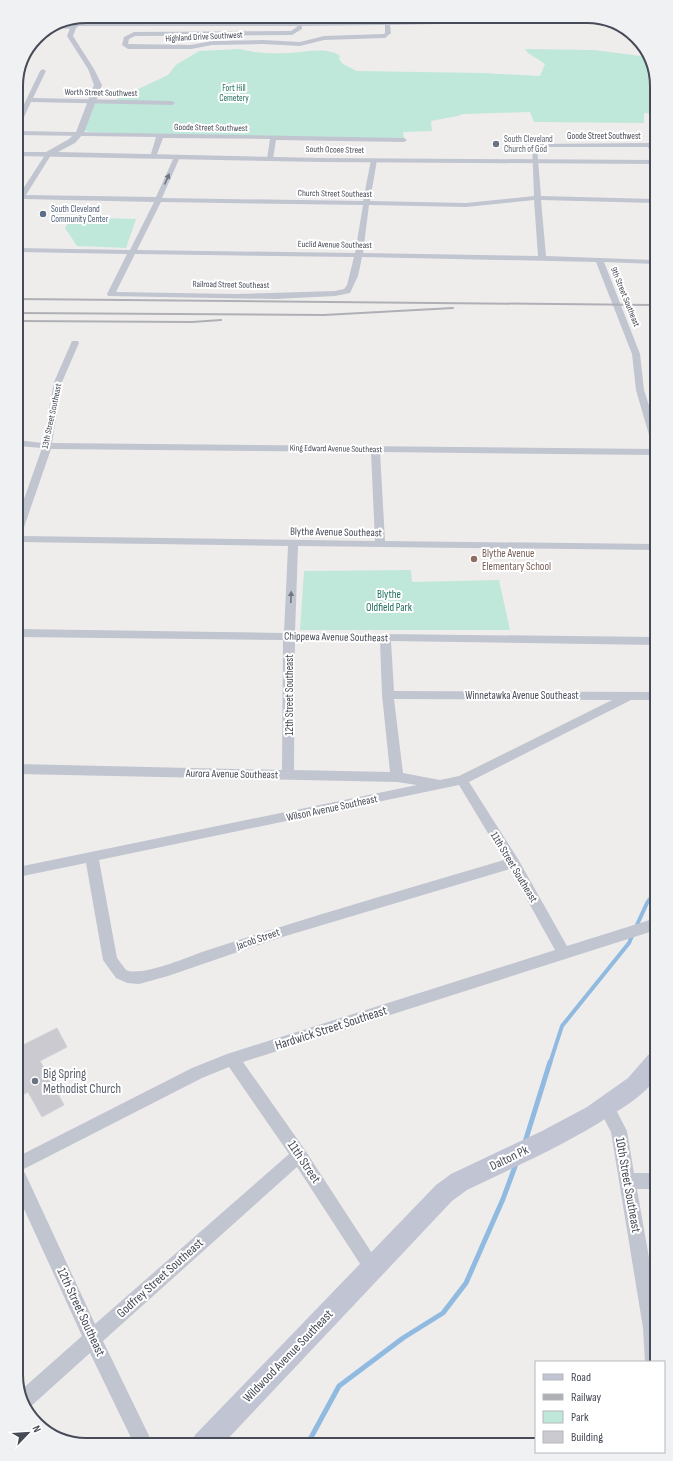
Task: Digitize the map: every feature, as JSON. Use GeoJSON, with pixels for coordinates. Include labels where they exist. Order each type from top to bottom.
{"type":"FeatureCollection","features":[{"type":"Feature","properties":{"kind":"main road","name":"Dalton Pk"},"geometry":{"type":"LineString","coordinates":[[372,1267],[429,1207],[459,1182],[566,1129],[606,1107],[637,1084],[650,1069]]}},
{"type":"Feature","properties":{"kind":"main road","name":"Wildwood Avenue Southeast"},"geometry":{"type":"LineString","coordinates":[[210,1438],[372,1267]]}},
{"type":"Feature","properties":{"kind":"street","name":"Highland Drive Southwest"},"geometry":{"type":"LineString","coordinates":[[299,24],[300,28],[292,33],[134,34],[126,38],[125,45],[128,47],[191,47],[212,43],[264,42],[300,44],[324,38],[385,36],[388,33],[387,23]]}},
{"type":"Feature","properties":{"kind":"street"},"geometry":{"type":"LineString","coordinates":[[23,191],[48,155],[72,141],[80,133],[98,85],[91,69],[70,36],[77,24],[387,23]]}},
{"type":"Feature","properties":{"kind":"street"},"geometry":{"type":"LineString","coordinates":[[23,114],[43,70]]}},
{"type":"Feature","properties":{"kind":"street","name":"Worth Street Southwest"},"geometry":{"type":"LineString","coordinates":[[30,100],[172,103]]}},
{"type":"Feature","properties":{"kind":"street","name":"Goode Street Southwest"},"geometry":{"type":"LineString","coordinates":[[23,133],[404,140]]}},
{"type":"Feature","properties":{"kind":"street"},"geometry":{"type":"LineString","coordinates":[[153,157],[160,136]]}},
{"type":"Feature","properties":{"kind":"street"},"geometry":{"type":"LineString","coordinates":[[270,158],[274,138]]}},
{"type":"Feature","properties":{"kind":"street","name":"Goode Street Southwest"},"geometry":{"type":"LineString","coordinates":[[536,162],[534,146],[650,145]]}},
{"type":"Feature","properties":{"kind":"street","name":"South Ocoee Street"},"geometry":{"type":"LineString","coordinates":[[23,154],[177,158],[650,162]]}},
{"type":"Feature","properties":{"kind":"street"},"geometry":{"type":"LineString","coordinates":[[132,251],[177,158]]}},
{"type":"Feature","properties":{"kind":"street"},"geometry":{"type":"LineString","coordinates":[[359,256],[366,203],[374,160]]}},
{"type":"Feature","properties":{"kind":"street"},"geometry":{"type":"LineString","coordinates":[[536,162],[537,198],[542,258]]}},
{"type":"Feature","properties":{"kind":"street","name":"Church Street Southeast"},"geometry":{"type":"LineString","coordinates":[[23,197],[466,205],[537,198],[650,202]]}},
{"type":"Feature","properties":{"kind":"street","name":"Euclid Avenue Southeast"},"geometry":{"type":"LineString","coordinates":[[23,250],[542,258],[650,262]]}},
{"type":"Feature","properties":{"kind":"street","name":"Railroad Street Southeast"},"geometry":{"type":"LineString","coordinates":[[132,251],[111,294],[309,296],[341,294],[349,288],[359,256]]}},
{"type":"Feature","properties":{"kind":"street","name":"9th Street Southeast"},"geometry":{"type":"LineString","coordinates":[[599,260],[636,354],[640,390],[650,422]]}},
{"type":"Feature","properties":{"kind":"street","name":"13th Street Southeast"},"geometry":{"type":"LineString","coordinates":[[23,517],[47,446],[58,382],[75,343]]}},
{"type":"Feature","properties":{"kind":"street","name":"King Edward Avenue Southeast"},"geometry":{"type":"LineString","coordinates":[[23,444],[47,446],[650,452]]}},
{"type":"Feature","properties":{"kind":"street"},"geometry":{"type":"LineString","coordinates":[[375,449],[380,544]]}},
{"type":"Feature","properties":{"kind":"street","name":"Blythe Avenue Southeast"},"geometry":{"type":"LineString","coordinates":[[23,539],[292,544],[650,547]]}},
{"type":"Feature","properties":{"kind":"street","name":"12th Street Southeast"},"geometry":{"type":"LineString","coordinates":[[288,775],[289,636],[292,544]]}},
{"type":"Feature","properties":{"kind":"street","name":"Chippewa Avenue Southeast"},"geometry":{"type":"LineString","coordinates":[[23,633],[650,641]]}},
{"type":"Feature","properties":{"kind":"street"},"geometry":{"type":"LineString","coordinates":[[386,637],[388,695],[397,777]]}},
{"type":"Feature","properties":{"kind":"street","name":"Winnetawka Avenue Southeast"},"geometry":{"type":"LineString","coordinates":[[388,695],[650,696]]}},
{"type":"Feature","properties":{"kind":"street","name":"Wilson Avenue Southeast"},"geometry":{"type":"LineString","coordinates":[[23,871],[92,858],[462,780],[629,696]]}},
{"type":"Feature","properties":{"kind":"street","name":"Aurora Avenue Southeast"},"geometry":{"type":"LineString","coordinates":[[23,769],[397,777],[446,784]]}},
{"type":"Feature","properties":{"kind":"street","name":"11th Street Southeast"},"geometry":{"type":"LineString","coordinates":[[462,780],[513,863],[564,954]]}},
{"type":"Feature","properties":{"kind":"street","name":"Jacob Street"},"geometry":{"type":"LineString","coordinates":[[92,858],[110,960],[121,974],[127,977],[139,978],[168,970],[279,932],[513,863]]}},
{"type":"Feature","properties":{"kind":"street","name":"Hardwick Street Southeast"},"geometry":{"type":"LineString","coordinates":[[23,1162],[197,1073],[232,1059],[650,926]]}},
{"type":"Feature","properties":{"kind":"street","name":"11th Street"},"geometry":{"type":"LineString","coordinates":[[232,1059],[299,1154],[372,1267]]}},
{"type":"Feature","properties":{"kind":"street","name":"10th Street Southeast"},"geometry":{"type":"LineString","coordinates":[[606,1107],[619,1131],[650,1305]]}},
{"type":"Feature","properties":{"kind":"street","name":"Godfrey Street Southeast"},"geometry":{"type":"LineString","coordinates":[[27,1397],[299,1154]]}},
{"type":"Feature","properties":{"kind":"street"},"geometry":{"type":"LineString","coordinates":[[628,1181],[650,1181]]}},
{"type":"Feature","properties":{"kind":"street","name":"12th Street Southeast"},"geometry":{"type":"LineString","coordinates":[[23,1188],[92,1338],[141,1438]]}},
{"type":"Feature","properties":{"kind":"green space","name":"Fort Hill Cemetery"},"geometry":{"type":"Polygon","coordinates":[[[240,49],[269,53],[293,53],[328,51],[340,56],[339,59],[343,64],[357,71],[484,73],[540,76],[545,64],[528,53],[525,49],[594,50],[643,56],[649,73],[650,114],[644,113],[644,123],[534,122],[530,112],[463,114],[431,121],[432,131],[403,132],[404,139],[203,136],[88,132],[84,130],[96,101],[113,101],[168,75],[176,65],[199,51],[240,49]]]}},
{"type":"Feature","properties":{"kind":"green space"},"geometry":{"type":"Polygon","coordinates":[[[71,217],[136,219],[126,248],[77,246],[65,228],[71,217]]]}},
{"type":"Feature","properties":{"kind":"green space","name":"Blythe Oldfield Park"},"geometry":{"type":"Polygon","coordinates":[[[411,570],[412,582],[499,580],[510,630],[300,630],[304,571],[411,570]]]}},
{"type":"Feature","properties":{"kind":"building","name":"Big Spring Methodist Church"},"geometry":{"type":"Polygon","coordinates":[[[57,1028],[67,1047],[40,1061],[64,1105],[42,1117],[28,1092],[23,1095],[23,1045],[57,1028]]]}},
{"type":"Feature","properties":{"kind":"waterway"},"geometry":{"type":"LineString","coordinates":[[636,927],[650,899]]}},
{"type":"Feature","properties":{"kind":"waterway"},"geometry":{"type":"LineString","coordinates":[[550,1063],[562,1026],[629,943],[633,934]]}},
{"type":"Feature","properties":{"kind":"waterway"},"geometry":{"type":"LineString","coordinates":[[525,1142],[550,1062]]}},
{"type":"Feature","properties":{"kind":"waterway"},"geometry":{"type":"LineString","coordinates":[[311,1438],[339,1386],[403,1338],[443,1313],[466,1283],[503,1199],[516,1164]]}},
{"type":"Feature","properties":{"kind":"railway"},"geometry":{"type":"LineString","coordinates":[[23,299],[650,305]]}},
{"type":"Feature","properties":{"kind":"railway"},"geometry":{"type":"LineString","coordinates":[[23,313],[324,315],[453,308]]}},
{"type":"Feature","properties":{"kind":"railway"},"geometry":{"type":"LineString","coordinates":[[23,321],[192,322],[221,320]]}},
{"type":"Feature","properties":{"kind":"place","name":"South Cleveland Church of God"},"geometry":{"type":"Point","coordinates":[496,144]}},
{"type":"Feature","properties":{"kind":"place","name":"South Cleveland Community Center"},"geometry":{"type":"Point","coordinates":[43,214]}},
{"type":"Feature","properties":{"kind":"place","name":"Blythe Avenue Elementary School"},"geometry":{"type":"Point","coordinates":[474,559]}},
{"type":"Feature","properties":{"kind":"place","name":"Big Spring Methodist Church"},"geometry":{"type":"Point","coordinates":[35,1081]}}]}
